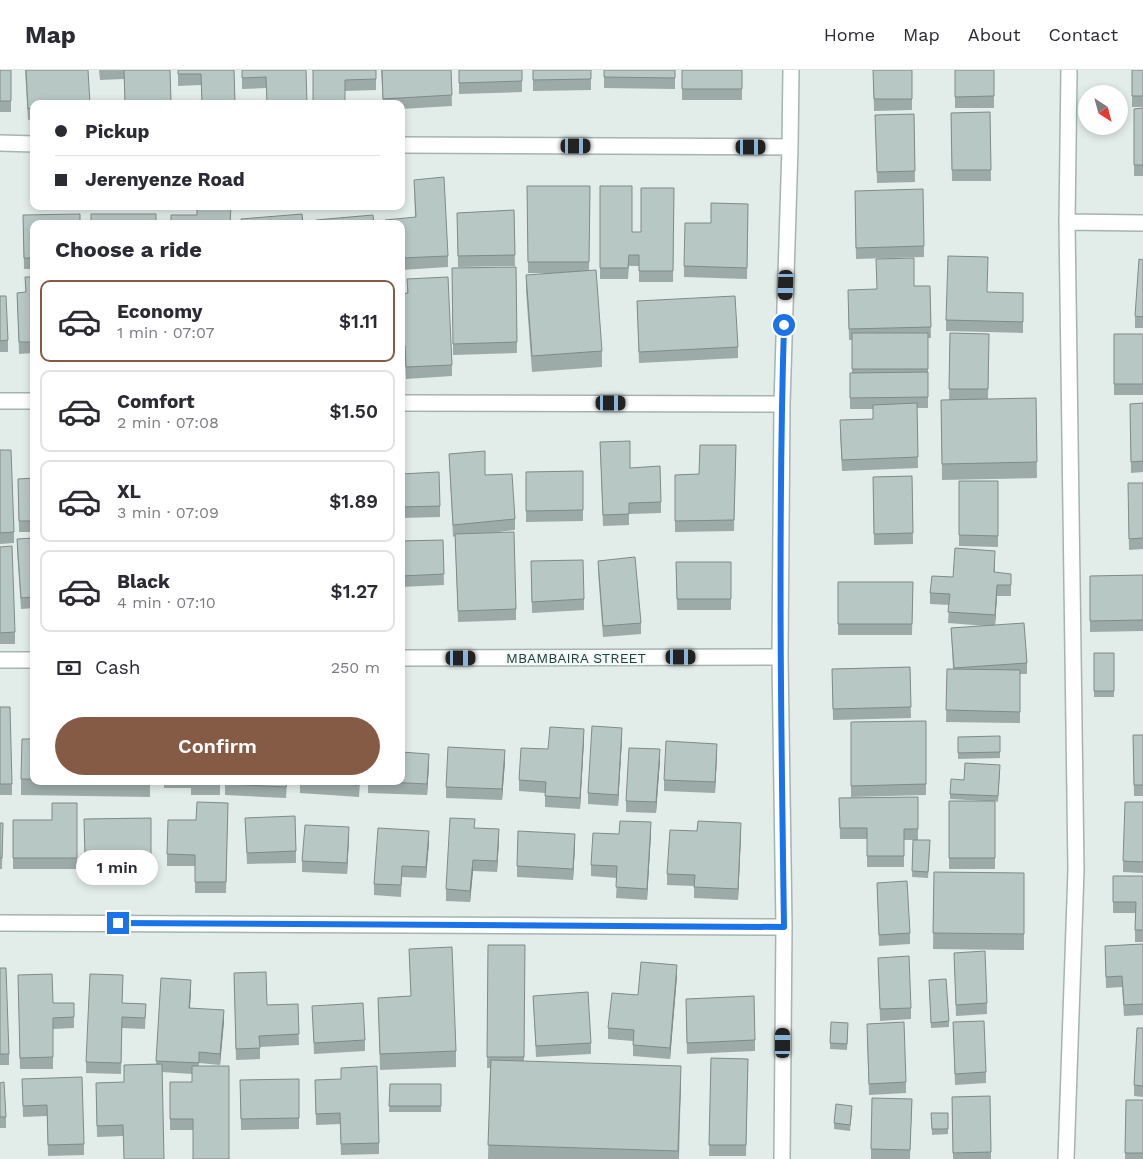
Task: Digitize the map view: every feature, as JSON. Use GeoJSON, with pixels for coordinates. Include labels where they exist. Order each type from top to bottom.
{"type":"FeatureCollection","features":[{"type":"Feature","properties":{"kind":"street"},"geometry":{"type":"LineString","coordinates":[[782,1159],[784,927],[780,657],[782,404],[791,70]]}},
{"type":"Feature","properties":{"kind":"street"},"geometry":{"type":"LineString","coordinates":[[1066,1159],[1076,870],[1067,222],[1069,70]]}},
{"type":"Feature","properties":{"kind":"street"},"geometry":{"type":"LineString","coordinates":[[0,144],[30,144]]}},
{"type":"Feature","properties":{"kind":"street"},"geometry":{"type":"LineString","coordinates":[[405,145],[790,147]]}},
{"type":"Feature","properties":{"kind":"street"},"geometry":{"type":"LineString","coordinates":[[1067,222],[1143,223]]}},
{"type":"Feature","properties":{"kind":"street"},"geometry":{"type":"LineString","coordinates":[[0,401],[30,401]]}},
{"type":"Feature","properties":{"kind":"street"},"geometry":{"type":"LineString","coordinates":[[405,402],[782,404]]}},
{"type":"Feature","properties":{"kind":"street","name":"MBAMBAIRA STREET"},"geometry":{"type":"LineString","coordinates":[[405,658],[780,657]]}},
{"type":"Feature","properties":{"kind":"street"},"geometry":{"type":"LineString","coordinates":[[0,660],[30,660]]}},
{"type":"Feature","properties":{"kind":"street"},"geometry":{"type":"LineString","coordinates":[[0,923],[784,927]]}},
{"type":"Feature","properties":{"kind":"building"},"geometry":{"type":"Polygon","coordinates":[[[0,70],[11,70],[11,101],[0,101],[0,70]]]}},
{"type":"Feature","properties":{"kind":"building"},"geometry":{"type":"Polygon","coordinates":[[[26,70],[88,70],[90,100],[30,100],[30,109],[28,109],[26,70]]]}},
{"type":"Feature","properties":{"kind":"building"},"geometry":{"type":"Polygon","coordinates":[[[124,70],[170,70],[171,100],[125,100],[124,70]]]}},
{"type":"Feature","properties":{"kind":"building"},"geometry":{"type":"Polygon","coordinates":[[[178,70],[234,70],[235,100],[202,100],[201,74],[178,74],[178,70]]]}},
{"type":"Feature","properties":{"kind":"building"},"geometry":{"type":"Polygon","coordinates":[[[242,70],[306,70],[307,100],[267,100],[266,77],[242,78],[242,70]]]}},
{"type":"Feature","properties":{"kind":"building"},"geometry":{"type":"Polygon","coordinates":[[[313,70],[376,70],[376,79],[345,80],[345,100],[313,100],[313,70]]]}},
{"type":"Feature","properties":{"kind":"building"},"geometry":{"type":"Polygon","coordinates":[[[382,70],[451,70],[452,95],[383,99],[382,70]]]}},
{"type":"Feature","properties":{"kind":"building"},"geometry":{"type":"Polygon","coordinates":[[[459,70],[522,70],[522,81],[459,83],[459,70]]]}},
{"type":"Feature","properties":{"kind":"building"},"geometry":{"type":"Polygon","coordinates":[[[533,70],[591,70],[591,79],[533,80],[533,70]]]}},
{"type":"Feature","properties":{"kind":"building"},"geometry":{"type":"Polygon","coordinates":[[[604,70],[675,70],[675,78],[604,77],[604,70]]]}},
{"type":"Feature","properties":{"kind":"building"},"geometry":{"type":"Polygon","coordinates":[[[682,70],[742,70],[742,89],[682,89],[682,70]]]}},
{"type":"Feature","properties":{"kind":"building"},"geometry":{"type":"Polygon","coordinates":[[[873,70],[912,70],[912,99],[874,99],[873,70]]]}},
{"type":"Feature","properties":{"kind":"building"},"geometry":{"type":"Polygon","coordinates":[[[955,70],[994,70],[994,96],[955,97],[955,70]]]}},
{"type":"Feature","properties":{"kind":"building"},"geometry":{"type":"Polygon","coordinates":[[[1132,70],[1143,70],[1143,96],[1132,96],[1132,70]]]}},
{"type":"Feature","properties":{"kind":"building"},"geometry":{"type":"Polygon","coordinates":[[[1143,108],[1143,165],[1134,165],[1134,109],[1143,108]]]}},
{"type":"Feature","properties":{"kind":"building"},"geometry":{"type":"Polygon","coordinates":[[[990,112],[991,170],[952,170],[951,113],[990,112]]]}},
{"type":"Feature","properties":{"kind":"building"},"geometry":{"type":"Polygon","coordinates":[[[914,114],[915,171],[877,172],[875,115],[914,114]]]}},
{"type":"Feature","properties":{"kind":"building"},"geometry":{"type":"Polygon","coordinates":[[[444,177],[448,256],[405,258],[405,220],[385,220],[416,217],[414,180],[444,177]]]}},
{"type":"Feature","properties":{"kind":"building"},"geometry":{"type":"Polygon","coordinates":[[[527,186],[590,186],[589,262],[528,262],[527,186]]]}},
{"type":"Feature","properties":{"kind":"building"},"geometry":{"type":"Polygon","coordinates":[[[600,186],[632,186],[632,232],[641,232],[641,188],[674,188],[673,271],[639,271],[639,255],[629,255],[628,268],[600,268],[600,186]]]}},
{"type":"Feature","properties":{"kind":"building"},"geometry":{"type":"Polygon","coordinates":[[[923,189],[924,246],[856,248],[855,191],[923,189]]]}},
{"type":"Feature","properties":{"kind":"building"},"geometry":{"type":"Polygon","coordinates":[[[711,203],[748,204],[747,268],[684,266],[685,223],[711,223],[711,203]]]}},
{"type":"Feature","properties":{"kind":"building"},"geometry":{"type":"Polygon","coordinates":[[[197,210],[231,210],[230,220],[171,220],[171,215],[197,215],[197,210]]]}},
{"type":"Feature","properties":{"kind":"building"},"geometry":{"type":"Polygon","coordinates":[[[514,210],[515,255],[458,256],[457,213],[514,210]]]}},
{"type":"Feature","properties":{"kind":"building"},"geometry":{"type":"Polygon","coordinates":[[[80,214],[80,220],[30,220],[30,258],[24,258],[23,215],[80,214]]]}},
{"type":"Feature","properties":{"kind":"building"},"geometry":{"type":"Polygon","coordinates":[[[91,214],[156,214],[156,220],[91,220],[91,214]]]}},
{"type":"Feature","properties":{"kind":"building"},"geometry":{"type":"Polygon","coordinates":[[[302,214],[303,220],[241,220],[302,214]]]}},
{"type":"Feature","properties":{"kind":"building"},"geometry":{"type":"Polygon","coordinates":[[[373,215],[374,220],[316,220],[373,215]]]}},
{"type":"Feature","properties":{"kind":"building"},"geometry":{"type":"Polygon","coordinates":[[[948,256],[988,257],[987,292],[1023,293],[1023,322],[946,320],[948,256]]]}},
{"type":"Feature","properties":{"kind":"building"},"geometry":{"type":"Polygon","coordinates":[[[914,258],[914,286],[930,286],[931,327],[849,329],[848,290],[877,289],[876,259],[914,258]]]}},
{"type":"Feature","properties":{"kind":"building"},"geometry":{"type":"Polygon","coordinates":[[[1139,259],[1143,260],[1143,317],[1135,316],[1139,259]]]}},
{"type":"Feature","properties":{"kind":"building"},"geometry":{"type":"Polygon","coordinates":[[[516,267],[517,342],[453,344],[452,268],[516,267]]]}},
{"type":"Feature","properties":{"kind":"building"},"geometry":{"type":"Polygon","coordinates":[[[596,270],[602,351],[532,356],[526,275],[596,270]]]}},
{"type":"Feature","properties":{"kind":"building"},"geometry":{"type":"Polygon","coordinates":[[[25,277],[30,277],[30,342],[19,342],[17,293],[26,292],[25,277]]]}},
{"type":"Feature","properties":{"kind":"building"},"geometry":{"type":"Polygon","coordinates":[[[448,277],[452,365],[406,367],[405,293],[408,293],[407,279],[448,277]]]}},
{"type":"Feature","properties":{"kind":"building"},"geometry":{"type":"Polygon","coordinates":[[[0,296],[6,296],[8,340],[0,341],[0,296]]]}},
{"type":"Feature","properties":{"kind":"building"},"geometry":{"type":"Polygon","coordinates":[[[735,296],[738,347],[639,352],[637,301],[735,296]]]}},
{"type":"Feature","properties":{"kind":"building"},"geometry":{"type":"Polygon","coordinates":[[[852,333],[928,333],[928,369],[852,369],[852,333]]]}},
{"type":"Feature","properties":{"kind":"building"},"geometry":{"type":"Polygon","coordinates":[[[950,333],[989,334],[988,389],[949,389],[950,333]]]}},
{"type":"Feature","properties":{"kind":"building"},"geometry":{"type":"Polygon","coordinates":[[[1114,334],[1143,334],[1143,384],[1114,384],[1114,334]]]}},
{"type":"Feature","properties":{"kind":"building"},"geometry":{"type":"Polygon","coordinates":[[[928,372],[928,397],[850,398],[850,373],[928,372]]]}},
{"type":"Feature","properties":{"kind":"building"},"geometry":{"type":"Polygon","coordinates":[[[1036,398],[1037,462],[942,464],[941,400],[1036,398]]]}},
{"type":"Feature","properties":{"kind":"building"},"geometry":{"type":"Polygon","coordinates":[[[917,403],[918,457],[842,460],[840,420],[873,419],[873,405],[917,403]]]}},
{"type":"Feature","properties":{"kind":"building"},"geometry":{"type":"Polygon","coordinates":[[[1143,403],[1143,461],[1131,462],[1130,404],[1143,403]]]}},
{"type":"Feature","properties":{"kind":"building"},"geometry":{"type":"Polygon","coordinates":[[[630,441],[630,468],[660,466],[661,502],[629,503],[629,514],[603,515],[600,442],[630,441]]]}},
{"type":"Feature","properties":{"kind":"building"},"geometry":{"type":"Polygon","coordinates":[[[700,445],[736,445],[734,520],[675,521],[675,475],[699,474],[700,445]]]}},
{"type":"Feature","properties":{"kind":"building"},"geometry":{"type":"Polygon","coordinates":[[[0,450],[11,450],[14,532],[0,533],[0,450]]]}},
{"type":"Feature","properties":{"kind":"building"},"geometry":{"type":"Polygon","coordinates":[[[485,451],[485,475],[512,474],[515,519],[453,525],[449,454],[485,451]]]}},
{"type":"Feature","properties":{"kind":"building"},"geometry":{"type":"Polygon","coordinates":[[[583,471],[583,510],[526,511],[526,472],[583,471]]]}},
{"type":"Feature","properties":{"kind":"building"},"geometry":{"type":"Polygon","coordinates":[[[439,472],[440,506],[405,507],[405,474],[439,472]]]}},
{"type":"Feature","properties":{"kind":"building"},"geometry":{"type":"Polygon","coordinates":[[[912,476],[913,533],[874,534],[873,477],[912,476]]]}},
{"type":"Feature","properties":{"kind":"building"},"geometry":{"type":"Polygon","coordinates":[[[30,478],[30,521],[19,521],[18,479],[30,478]]]}},
{"type":"Feature","properties":{"kind":"building"},"geometry":{"type":"Polygon","coordinates":[[[959,481],[998,481],[998,536],[959,535],[959,481]]]}},
{"type":"Feature","properties":{"kind":"building"},"geometry":{"type":"Polygon","coordinates":[[[1128,483],[1143,483],[1143,538],[1129,539],[1128,483]]]}},
{"type":"Feature","properties":{"kind":"building"},"geometry":{"type":"Polygon","coordinates":[[[514,532],[516,609],[458,611],[455,534],[514,532]]]}},
{"type":"Feature","properties":{"kind":"building"},"geometry":{"type":"Polygon","coordinates":[[[30,538],[30,597],[21,598],[17,539],[30,538]]]}},
{"type":"Feature","properties":{"kind":"building"},"geometry":{"type":"Polygon","coordinates":[[[443,540],[444,574],[405,576],[405,541],[443,540]]]}},
{"type":"Feature","properties":{"kind":"building"},"geometry":{"type":"Polygon","coordinates":[[[12,546],[15,632],[0,633],[0,547],[12,546]]]}},
{"type":"Feature","properties":{"kind":"building"},"geometry":{"type":"Polygon","coordinates":[[[955,548],[995,551],[994,572],[1011,574],[1011,585],[997,585],[995,615],[948,612],[950,594],[930,593],[932,576],[953,577],[955,548]]]}},
{"type":"Feature","properties":{"kind":"building"},"geometry":{"type":"Polygon","coordinates":[[[635,557],[641,623],[603,626],[598,561],[635,557]]]}},
{"type":"Feature","properties":{"kind":"building"},"geometry":{"type":"Polygon","coordinates":[[[583,560],[584,599],[532,602],[531,561],[583,560]]]}},
{"type":"Feature","properties":{"kind":"building"},"geometry":{"type":"Polygon","coordinates":[[[676,562],[731,562],[731,599],[677,599],[676,562]]]}},
{"type":"Feature","properties":{"kind":"building"},"geometry":{"type":"Polygon","coordinates":[[[1143,575],[1143,620],[1090,621],[1090,576],[1143,575]]]}},
{"type":"Feature","properties":{"kind":"building"},"geometry":{"type":"Polygon","coordinates":[[[838,582],[913,582],[912,624],[838,624],[838,582]]]}},
{"type":"Feature","properties":{"kind":"building"},"geometry":{"type":"Polygon","coordinates":[[[1024,623],[1027,663],[954,668],[951,628],[1024,623]]]}},
{"type":"Feature","properties":{"kind":"building"},"geometry":{"type":"Polygon","coordinates":[[[1094,653],[1114,653],[1114,691],[1094,691],[1094,653]]]}},
{"type":"Feature","properties":{"kind":"building"},"geometry":{"type":"Polygon","coordinates":[[[910,667],[911,707],[833,709],[832,669],[910,667]]]}},
{"type":"Feature","properties":{"kind":"building"},"geometry":{"type":"Polygon","coordinates":[[[947,669],[1020,670],[1020,712],[946,710],[947,669]]]}},
{"type":"Feature","properties":{"kind":"building"},"geometry":{"type":"Polygon","coordinates":[[[0,707],[10,707],[12,784],[0,784],[0,707]]]}},
{"type":"Feature","properties":{"kind":"building"},"geometry":{"type":"Polygon","coordinates":[[[926,721],[926,784],[851,786],[851,722],[926,721]]]}},
{"type":"Feature","properties":{"kind":"building"},"geometry":{"type":"Polygon","coordinates":[[[592,726],[622,728],[618,795],[588,793],[592,726]]]}},
{"type":"Feature","properties":{"kind":"building"},"geometry":{"type":"Polygon","coordinates":[[[550,727],[584,729],[580,798],[545,796],[546,782],[519,780],[521,748],[548,749],[550,727]]]}},
{"type":"Feature","properties":{"kind":"building"},"geometry":{"type":"Polygon","coordinates":[[[1133,735],[1143,735],[1143,785],[1134,785],[1133,735]]]}},
{"type":"Feature","properties":{"kind":"building"},"geometry":{"type":"Polygon","coordinates":[[[1000,736],[1000,752],[958,753],[958,737],[1000,736]]]}},
{"type":"Feature","properties":{"kind":"building"},"geometry":{"type":"Polygon","coordinates":[[[22,739],[30,739],[30,779],[21,779],[22,739]]]}},
{"type":"Feature","properties":{"kind":"building"},"geometry":{"type":"Polygon","coordinates":[[[666,741],[717,744],[715,782],[664,780],[666,741]]]}},
{"type":"Feature","properties":{"kind":"building"},"geometry":{"type":"Polygon","coordinates":[[[448,747],[505,750],[502,789],[446,787],[448,747]]]}},
{"type":"Feature","properties":{"kind":"building"},"geometry":{"type":"Polygon","coordinates":[[[629,748],[660,749],[656,802],[626,801],[629,748]]]}},
{"type":"Feature","properties":{"kind":"building"},"geometry":{"type":"Polygon","coordinates":[[[405,752],[429,754],[427,784],[405,783],[405,752]]]}},
{"type":"Feature","properties":{"kind":"building"},"geometry":{"type":"Polygon","coordinates":[[[965,763],[1000,765],[998,796],[950,794],[951,779],[964,780],[965,763]]]}},
{"type":"Feature","properties":{"kind":"building"},"geometry":{"type":"Polygon","coordinates":[[[245,785],[286,785],[286,787],[245,785]]]}},
{"type":"Feature","properties":{"kind":"building"},"geometry":{"type":"Polygon","coordinates":[[[918,797],[918,829],[904,829],[904,856],[867,856],[867,828],[840,828],[839,798],[918,797]]]}},
{"type":"Feature","properties":{"kind":"building"},"geometry":{"type":"Polygon","coordinates":[[[949,801],[995,801],[995,858],[949,858],[949,801]]]}},
{"type":"Feature","properties":{"kind":"building"},"geometry":{"type":"Polygon","coordinates":[[[197,802],[228,803],[226,882],[195,882],[195,855],[167,854],[168,820],[196,820],[197,802]]]}},
{"type":"Feature","properties":{"kind":"building"},"geometry":{"type":"Polygon","coordinates":[[[1125,802],[1143,802],[1143,862],[1123,861],[1125,802]]]}},
{"type":"Feature","properties":{"kind":"building"},"geometry":{"type":"Polygon","coordinates":[[[52,803],[77,803],[77,858],[13,858],[13,820],[52,820],[52,803]]]}},
{"type":"Feature","properties":{"kind":"building"},"geometry":{"type":"Polygon","coordinates":[[[295,816],[296,851],[247,853],[245,818],[295,816]]]}},
{"type":"Feature","properties":{"kind":"building"},"geometry":{"type":"Polygon","coordinates":[[[151,818],[151,854],[85,856],[84,819],[151,818]]]}},
{"type":"Feature","properties":{"kind":"building"},"geometry":{"type":"Polygon","coordinates":[[[450,818],[475,819],[474,828],[499,829],[497,861],[473,860],[470,891],[446,889],[450,818]]]}},
{"type":"Feature","properties":{"kind":"building"},"geometry":{"type":"Polygon","coordinates":[[[620,821],[651,822],[647,889],[616,887],[617,866],[591,865],[593,833],[619,834],[620,821]]]}},
{"type":"Feature","properties":{"kind":"building"},"geometry":{"type":"Polygon","coordinates":[[[698,821],[741,823],[738,889],[694,887],[695,875],[667,874],[670,830],[697,831],[698,821]]]}},
{"type":"Feature","properties":{"kind":"building"},"geometry":{"type":"Polygon","coordinates":[[[0,823],[3,823],[2,858],[0,858],[0,823]]]}},
{"type":"Feature","properties":{"kind":"building"},"geometry":{"type":"Polygon","coordinates":[[[305,825],[349,827],[347,863],[302,861],[305,825]]]}},
{"type":"Feature","properties":{"kind":"building"},"geometry":{"type":"Polygon","coordinates":[[[378,828],[429,831],[426,867],[402,866],[401,885],[374,884],[378,828]]]}},
{"type":"Feature","properties":{"kind":"building"},"geometry":{"type":"Polygon","coordinates":[[[518,831],[575,834],[573,869],[517,866],[518,831]]]}},
{"type":"Feature","properties":{"kind":"building"},"geometry":{"type":"Polygon","coordinates":[[[913,840],[930,840],[928,872],[912,871],[913,840]]]}},
{"type":"Feature","properties":{"kind":"building"},"geometry":{"type":"Polygon","coordinates":[[[934,872],[1024,873],[1024,934],[933,933],[934,872]]]}},
{"type":"Feature","properties":{"kind":"building"},"geometry":{"type":"Polygon","coordinates":[[[1113,876],[1143,876],[1143,930],[1135,930],[1136,902],[1113,902],[1113,876]]]}},
{"type":"Feature","properties":{"kind":"building"},"geometry":{"type":"Polygon","coordinates":[[[907,881],[910,933],[879,935],[877,883],[907,881]]]}},
{"type":"Feature","properties":{"kind":"building"},"geometry":{"type":"Polygon","coordinates":[[[1143,944],[1143,1004],[1124,1005],[1122,976],[1106,977],[1105,946],[1143,944]]]}},
{"type":"Feature","properties":{"kind":"building"},"geometry":{"type":"Polygon","coordinates":[[[488,945],[525,945],[524,1057],[487,1057],[488,945]]]}},
{"type":"Feature","properties":{"kind":"building"},"geometry":{"type":"Polygon","coordinates":[[[452,947],[456,1051],[380,1054],[378,998],[411,996],[409,949],[452,947]]]}},
{"type":"Feature","properties":{"kind":"building"},"geometry":{"type":"Polygon","coordinates":[[[985,951],[987,1003],[956,1005],[954,953],[985,951]]]}},
{"type":"Feature","properties":{"kind":"building"},"geometry":{"type":"Polygon","coordinates":[[[909,956],[911,1008],[880,1009],[878,958],[909,956]]]}},
{"type":"Feature","properties":{"kind":"building"},"geometry":{"type":"Polygon","coordinates":[[[641,962],[677,965],[670,1048],[633,1045],[634,1030],[608,1028],[612,993],[638,995],[641,962]]]}},
{"type":"Feature","properties":{"kind":"building"},"geometry":{"type":"Polygon","coordinates":[[[0,968],[6,968],[9,1054],[0,1054],[0,968]]]}},
{"type":"Feature","properties":{"kind":"building"},"geometry":{"type":"Polygon","coordinates":[[[266,972],[267,1005],[298,1004],[299,1034],[259,1036],[260,1048],[236,1049],[234,973],[266,972]]]}},
{"type":"Feature","properties":{"kind":"building"},"geometry":{"type":"Polygon","coordinates":[[[52,974],[53,1003],[74,1003],[74,1017],[53,1018],[53,1057],[20,1058],[18,975],[52,974]]]}},
{"type":"Feature","properties":{"kind":"building"},"geometry":{"type":"Polygon","coordinates":[[[90,974],[123,975],[122,1003],[146,1004],[145,1018],[122,1017],[121,1063],[86,1062],[90,974]]]}},
{"type":"Feature","properties":{"kind":"building"},"geometry":{"type":"Polygon","coordinates":[[[161,978],[191,980],[189,1008],[224,1010],[220,1054],[199,1052],[199,1063],[156,1061],[161,978]]]}},
{"type":"Feature","properties":{"kind":"building"},"geometry":{"type":"Polygon","coordinates":[[[946,979],[949,1021],[931,1023],[929,980],[946,979]]]}},
{"type":"Feature","properties":{"kind":"building"},"geometry":{"type":"Polygon","coordinates":[[[588,992],[591,1043],[536,1046],[533,996],[588,992]]]}},
{"type":"Feature","properties":{"kind":"building"},"geometry":{"type":"Polygon","coordinates":[[[754,996],[755,1040],[687,1043],[686,999],[754,996]]]}},
{"type":"Feature","properties":{"kind":"building"},"geometry":{"type":"Polygon","coordinates":[[[363,1003],[365,1040],[314,1043],[312,1006],[363,1003]]]}},
{"type":"Feature","properties":{"kind":"building"},"geometry":{"type":"Polygon","coordinates":[[[984,1021],[986,1072],[955,1074],[953,1022],[984,1021]]]}},
{"type":"Feature","properties":{"kind":"building"},"geometry":{"type":"Polygon","coordinates":[[[831,1022],[848,1023],[847,1044],[830,1043],[831,1022]]]}},
{"type":"Feature","properties":{"kind":"building"},"geometry":{"type":"Polygon","coordinates":[[[904,1022],[906,1082],[869,1084],[867,1024],[904,1022]]]}},
{"type":"Feature","properties":{"kind":"building"},"geometry":{"type":"Polygon","coordinates":[[[1137,1028],[1143,1028],[1143,1086],[1134,1085],[1137,1028]]]}},
{"type":"Feature","properties":{"kind":"building"},"geometry":{"type":"Polygon","coordinates":[[[711,1058],[748,1059],[746,1145],[709,1145],[711,1058]]]}},
{"type":"Feature","properties":{"kind":"building"},"geometry":{"type":"Polygon","coordinates":[[[491,1060],[681,1066],[678,1151],[488,1145],[491,1060]]]}},
{"type":"Feature","properties":{"kind":"building"},"geometry":{"type":"Polygon","coordinates":[[[162,1064],[164,1159],[124,1159],[123,1125],[97,1126],[96,1083],[124,1082],[124,1065],[162,1064]]]}},
{"type":"Feature","properties":{"kind":"building"},"geometry":{"type":"Polygon","coordinates":[[[192,1066],[229,1066],[229,1159],[193,1159],[193,1119],[170,1119],[170,1082],[192,1082],[192,1066]]]}},
{"type":"Feature","properties":{"kind":"building"},"geometry":{"type":"Polygon","coordinates":[[[377,1066],[379,1143],[341,1144],[340,1113],[316,1114],[315,1080],[341,1079],[341,1068],[377,1066]]]}},
{"type":"Feature","properties":{"kind":"building"},"geometry":{"type":"Polygon","coordinates":[[[82,1077],[84,1144],[48,1145],[47,1105],[23,1106],[22,1079],[82,1077]]]}},
{"type":"Feature","properties":{"kind":"building"},"geometry":{"type":"Polygon","coordinates":[[[299,1079],[299,1118],[241,1119],[240,1080],[299,1079]]]}},
{"type":"Feature","properties":{"kind":"building"},"geometry":{"type":"Polygon","coordinates":[[[4,1082],[6,1117],[0,1117],[0,1083],[4,1082]]]}},
{"type":"Feature","properties":{"kind":"building"},"geometry":{"type":"Polygon","coordinates":[[[390,1084],[441,1084],[441,1106],[389,1106],[390,1084]]]}},
{"type":"Feature","properties":{"kind":"building"},"geometry":{"type":"Polygon","coordinates":[[[990,1096],[991,1152],[953,1153],[952,1097],[990,1096]]]}},
{"type":"Feature","properties":{"kind":"building"},"geometry":{"type":"Polygon","coordinates":[[[872,1098],[912,1099],[910,1150],[871,1149],[872,1098]]]}},
{"type":"Feature","properties":{"kind":"building"},"geometry":{"type":"Polygon","coordinates":[[[1126,1100],[1143,1100],[1143,1153],[1125,1153],[1126,1100]]]}},
{"type":"Feature","properties":{"kind":"building"},"geometry":{"type":"Polygon","coordinates":[[[836,1104],[852,1106],[850,1125],[834,1123],[836,1104]]]}},
{"type":"Feature","properties":{"kind":"building"},"geometry":{"type":"Polygon","coordinates":[[[931,1113],[948,1113],[948,1129],[932,1129],[931,1113]]]}},
{"type":"Feature","properties":{"kind":"route"},"geometry":{"type":"LineString","coordinates":[[118,923],[784,927],[780,657],[784,325]]}}]}
